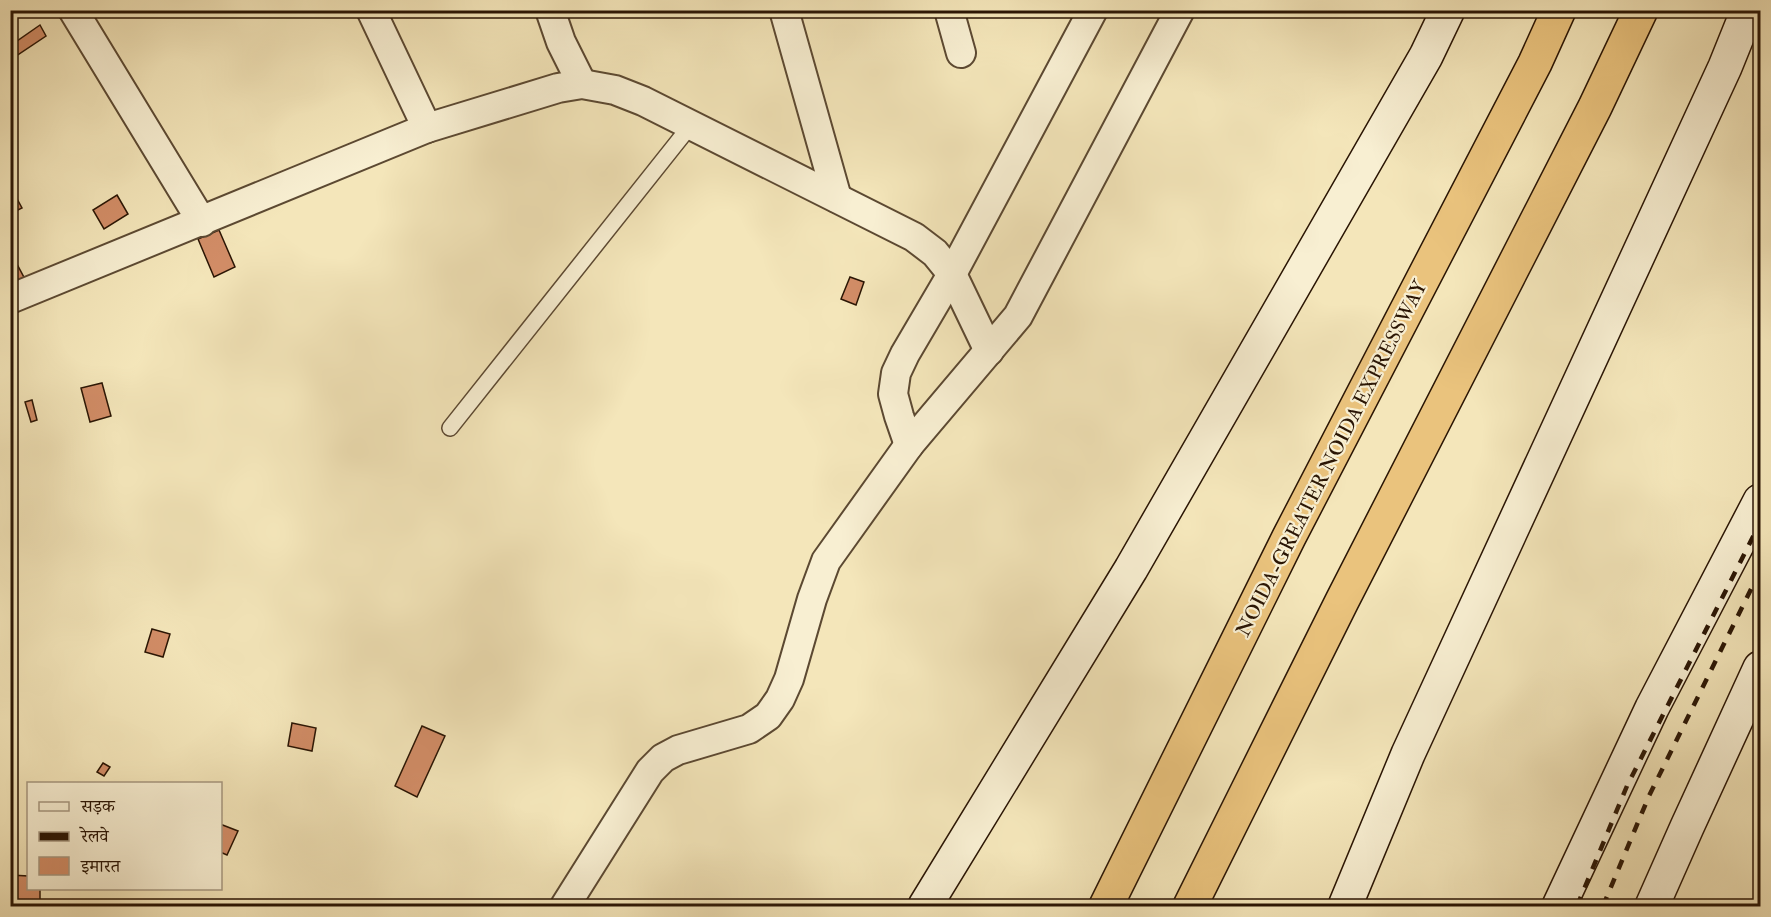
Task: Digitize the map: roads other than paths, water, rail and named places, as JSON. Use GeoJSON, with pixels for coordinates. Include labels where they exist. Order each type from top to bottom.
{"type":"FeatureCollection","features":[{"type":"Feature","properties":{"kind":"highway","name":"NOIDA-GREATER NOIDA EXPRESSWAY"},"geometry":{"type":"LineString","coordinates":[[1106,906],[1289,537],[1535,63],[1559,10]]}},
{"type":"Feature","properties":{"kind":"highway"},"geometry":{"type":"LineString","coordinates":[[1190,906],[1342,601],[1595,107],[1641,10]]}},
{"type":"Feature","properties":{"kind":"street"},"geometry":{"type":"LineString","coordinates":[[73,10],[202,222]]}},
{"type":"Feature","properties":{"kind":"street"},"geometry":{"type":"LineString","coordinates":[[371,10],[427,128]]}},
{"type":"Feature","properties":{"kind":"street"},"geometry":{"type":"LineString","coordinates":[[550,10],[561,42],[582,84]]}},
{"type":"Feature","properties":{"kind":"street"},"geometry":{"type":"LineString","coordinates":[[784,10],[837,198]]}},
{"type":"Feature","properties":{"kind":"street"},"geometry":{"type":"LineString","coordinates":[[949,10],[961,53]]}},
{"type":"Feature","properties":{"kind":"street"},"geometry":{"type":"LineString","coordinates":[[909,445],[893,394],[896,373],[952,274],[1093,10]]}},
{"type":"Feature","properties":{"kind":"street"},"geometry":{"type":"LineString","coordinates":[[565,906],[650,771],[663,758],[678,750],[749,729],[768,716],[774,708],[789,679],[812,599],[826,561],[909,445],[1018,316],[1180,10]]}},
{"type":"Feature","properties":{"kind":"street"},"geometry":{"type":"LineString","coordinates":[[925,906],[1131,569],[1420,66],[1448,10]]}},
{"type":"Feature","properties":{"kind":"street"},"geometry":{"type":"LineString","coordinates":[[1345,906],[1408,754],[1725,67],[1748,10]]}},
{"type":"Feature","properties":{"kind":"street"},"geometry":{"type":"LineString","coordinates":[[10,299],[427,128],[540,93],[582,84],[615,90],[643,101],[914,237],[935,253],[952,274],[989,351]]}},
{"type":"Feature","properties":{"kind":"street"},"geometry":{"type":"LineString","coordinates":[[1559,906],[1652,708],[1758,510]]}},
{"type":"Feature","properties":{"kind":"street"},"geometry":{"type":"LineString","coordinates":[[1652,906],[1761,668]]}},
{"type":"Feature","properties":{"kind":"lane"},"geometry":{"type":"LineString","coordinates":[[450,428],[691,125]]}},
{"type":"Feature","properties":{"kind":"railway"},"geometry":{"type":"LineString","coordinates":[[1577,906],[1627,786],[1760,523]]}},
{"type":"Feature","properties":{"kind":"railway"},"geometry":{"type":"LineString","coordinates":[[1603,906],[1649,796],[1760,571]]}}]}
